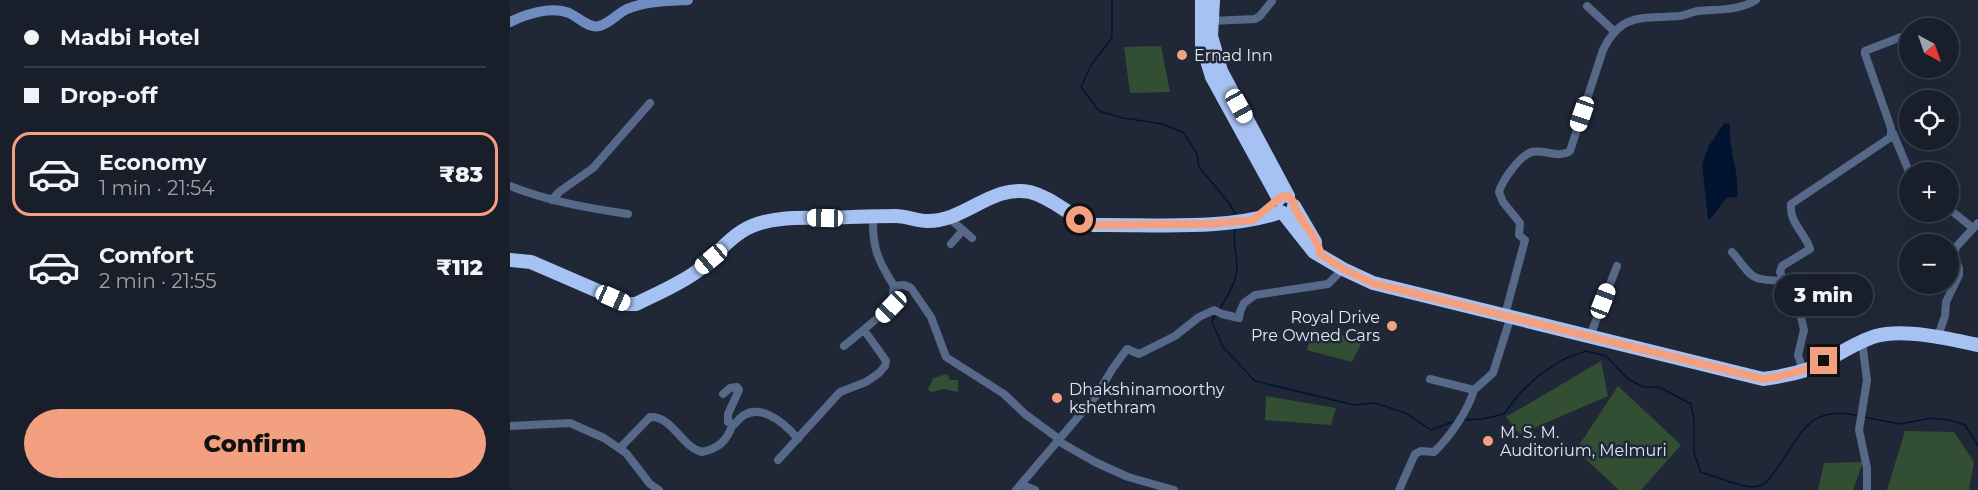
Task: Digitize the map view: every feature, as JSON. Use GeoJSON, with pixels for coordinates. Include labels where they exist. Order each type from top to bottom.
{"type":"FeatureCollection","features":[{"type":"Feature","properties":{"kind":"highway"},"geometry":{"type":"LineString","coordinates":[[1202,0],[1202,44],[1212,77],[1284,204],[1319,247],[1320,254],[1343,269],[1372,283],[1763,379],[1783,377],[1803,370],[1878,335],[1938,336],[1978,345]]}},
{"type":"Feature","properties":{"kind":"highway"},"geometry":{"type":"LineString","coordinates":[[1212,0],[1211,36],[1221,71],[1284,204]]}},
{"type":"Feature","properties":{"kind":"highway"},"geometry":{"type":"LineString","coordinates":[[510,260],[531,262],[628,304],[636,304],[695,272],[749,227],[786,218],[898,216],[927,221],[948,218],[995,195],[1012,191],[1031,192],[1080,220],[1094,225],[1230,223],[1253,220],[1284,204]]}},
{"type":"Feature","properties":{"kind":"street"},"geometry":{"type":"LineString","coordinates":[[510,22],[538,12],[559,11],[570,13],[591,25],[599,26],[626,9],[648,3],[688,0]]}},
{"type":"Feature","properties":{"kind":"street"},"geometry":{"type":"LineString","coordinates":[[1400,490],[1415,454],[1421,451],[1434,452],[1443,444],[1471,402],[1474,390],[1493,373],[1525,240],[1519,235],[1520,223],[1503,202],[1499,192],[1502,183],[1524,155],[1533,151],[1566,154],[1570,151],[1603,50],[1614,31],[1632,19],[1683,16],[1696,12],[1736,8],[1756,0]]}},
{"type":"Feature","properties":{"kind":"street"},"geometry":{"type":"LineString","coordinates":[[1211,21],[1257,19],[1272,1]]}},
{"type":"Feature","properties":{"kind":"street"},"geometry":{"type":"LineString","coordinates":[[1587,6],[1614,31]]}},
{"type":"Feature","properties":{"kind":"street"},"geometry":{"type":"LineString","coordinates":[[1899,38],[1871,47],[1864,54],[1905,162]]}},
{"type":"Feature","properties":{"kind":"street"},"geometry":{"type":"LineString","coordinates":[[552,200],[559,192],[593,168],[650,103]]}},
{"type":"Feature","properties":{"kind":"street"},"geometry":{"type":"LineString","coordinates":[[1803,370],[1798,355],[1804,330],[1800,313],[1780,272],[1782,266],[1810,249],[1792,219],[1791,204],[1892,137],[1893,134]]}},
{"type":"Feature","properties":{"kind":"street"},"geometry":{"type":"LineString","coordinates":[[510,186],[552,200],[628,214]]}},
{"type":"Feature","properties":{"kind":"street"},"geometry":{"type":"LineString","coordinates":[[1938,336],[1945,316],[1946,302],[1959,274],[1954,255],[1956,247],[1976,225],[1959,215]]}},
{"type":"Feature","properties":{"kind":"street"},"geometry":{"type":"LineString","coordinates":[[844,346],[891,307],[894,286],[881,266],[876,252],[873,217]]}},
{"type":"Feature","properties":{"kind":"street"},"geometry":{"type":"LineString","coordinates":[[948,218],[972,238]]}},
{"type":"Feature","properties":{"kind":"street"},"geometry":{"type":"LineString","coordinates":[[951,244],[963,230]]}},
{"type":"Feature","properties":{"kind":"street"},"geometry":{"type":"LineString","coordinates":[[1732,252],[1749,275],[1764,280],[1784,281]]}},
{"type":"Feature","properties":{"kind":"street"},"geometry":{"type":"LineString","coordinates":[[1590,336],[1617,266]]}},
{"type":"Feature","properties":{"kind":"street"},"geometry":{"type":"LineString","coordinates":[[1019,488],[1096,396],[1127,349],[1139,354],[1175,336],[1199,318],[1218,312],[1239,318],[1244,303],[1255,295],[1328,284],[1343,269]]}},
{"type":"Feature","properties":{"kind":"street"},"geometry":{"type":"LineString","coordinates":[[894,286],[904,285],[911,288],[931,317],[946,357],[1004,394],[1058,440],[1095,462],[1128,477],[1174,490]]}},
{"type":"Feature","properties":{"kind":"street"},"geometry":{"type":"LineString","coordinates":[[778,460],[840,392],[866,382],[885,366],[886,361],[882,354],[864,330]]}},
{"type":"Feature","properties":{"kind":"street"},"geometry":{"type":"LineString","coordinates":[[1862,342],[1867,380],[1858,430],[1867,468],[1867,490]]}},
{"type":"Feature","properties":{"kind":"street"},"geometry":{"type":"LineString","coordinates":[[1430,379],[1474,390]]}},
{"type":"Feature","properties":{"kind":"street"},"geometry":{"type":"LineString","coordinates":[[723,394],[730,388],[737,387],[739,390],[728,414],[728,422],[732,424]]}},
{"type":"Feature","properties":{"kind":"street"},"geometry":{"type":"LineString","coordinates":[[620,448],[650,417],[656,416],[673,427],[687,445],[702,452],[721,445],[726,440],[732,424],[735,424],[746,413],[753,412],[774,416],[798,439]]}},
{"type":"Feature","properties":{"kind":"street"},"geometry":{"type":"LineString","coordinates":[[510,426],[570,423],[620,448],[650,484],[659,490]]}},
{"type":"Feature","properties":{"kind":"street"},"geometry":{"type":"LineString","coordinates":[[1019,488],[1035,490]]}},
{"type":"Feature","properties":{"kind":"green space"},"geometry":{"type":"Polygon","coordinates":[[[1161,46],[1170,92],[1130,93],[1124,47],[1161,46]]]}},
{"type":"Feature","properties":{"kind":"green space"},"geometry":{"type":"Polygon","coordinates":[[[1312,329],[1363,340],[1352,362],[1307,350],[1312,329]]]}},
{"type":"Feature","properties":{"kind":"green space"},"geometry":{"type":"Polygon","coordinates":[[[1601,361],[1608,396],[1520,434],[1506,417],[1601,361]]]}},
{"type":"Feature","properties":{"kind":"green space"},"geometry":{"type":"Polygon","coordinates":[[[947,374],[950,380],[958,380],[958,392],[944,389],[932,392],[928,390],[933,378],[947,374]]]}},
{"type":"Feature","properties":{"kind":"green space"},"geometry":{"type":"Polygon","coordinates":[[[1618,386],[1681,445],[1641,490],[1619,490],[1576,450],[1618,386]]]}},
{"type":"Feature","properties":{"kind":"green space"},"geometry":{"type":"Polygon","coordinates":[[[1266,396],[1336,408],[1331,425],[1265,420],[1266,396]]]}},
{"type":"Feature","properties":{"kind":"green space"},"geometry":{"type":"Polygon","coordinates":[[[1905,431],[1954,432],[1974,462],[1969,490],[1887,490],[1905,431]]]}},
{"type":"Feature","properties":{"kind":"green space"},"geometry":{"type":"Polygon","coordinates":[[[1863,462],[1853,490],[1818,490],[1824,463],[1863,462]]]}},
{"type":"Feature","properties":{"kind":"water"},"geometry":{"type":"Polygon","coordinates":[[[1724,123],[1730,124],[1737,178],[1737,198],[1728,197],[1708,220],[1702,164],[1709,146],[1724,123]]]}},
{"type":"Feature","properties":{"kind":"waterway"},"geometry":{"type":"LineString","coordinates":[[1112,0],[1112,38],[1091,65],[1081,87],[1099,111],[1123,118],[1163,124],[1184,133],[1197,154],[1199,167],[1236,215]]}},
{"type":"Feature","properties":{"kind":"waterway"},"geometry":{"type":"LineString","coordinates":[[1220,309],[1236,274],[1235,228]]}},
{"type":"Feature","properties":{"kind":"waterway"},"geometry":{"type":"LineString","coordinates":[[1215,315],[1212,322],[1223,347],[1255,381],[1354,405],[1375,403],[1406,413],[1431,430],[1455,421]]}},
{"type":"Feature","properties":{"kind":"waterway"},"geometry":{"type":"LineString","coordinates":[[1465,420],[1504,414],[1519,394],[1537,377],[1562,360],[1586,351],[1606,356],[1627,378],[1643,387],[1659,387],[1691,404],[1694,419],[1694,453],[1701,472],[1753,487],[1762,485],[1768,480],[1799,435],[1817,419],[1828,414],[1842,413],[1859,416]]}},
{"type":"Feature","properties":{"kind":"waterway"},"geometry":{"type":"LineString","coordinates":[[1864,417],[1900,424],[1931,418],[1949,420],[1965,425],[1978,446]]}},
{"type":"Feature","properties":{"kind":"place","name":"Ernad Inn"},"geometry":{"type":"Point","coordinates":[1182,55]}},
{"type":"Feature","properties":{"kind":"place","name":"Royal Drive Pre Owned Cars"},"geometry":{"type":"Point","coordinates":[1392,326]}},
{"type":"Feature","properties":{"kind":"place","name":"Dhakshinamoorthy kshethram"},"geometry":{"type":"Point","coordinates":[1057,398]}},
{"type":"Feature","properties":{"kind":"place","name":"M. S. M. Auditorium, Melmuri"},"geometry":{"type":"Point","coordinates":[1488,441]}},
{"type":"Feature","properties":{"kind":"route"},"geometry":{"type":"LineString","coordinates":[[1080,220],[1094,225],[1230,223],[1253,220],[1281,197],[1288,196],[1293,200],[1297,212],[1319,247],[1320,254],[1343,269],[1372,283],[1763,379],[1783,377],[1824,361]]}}]}
